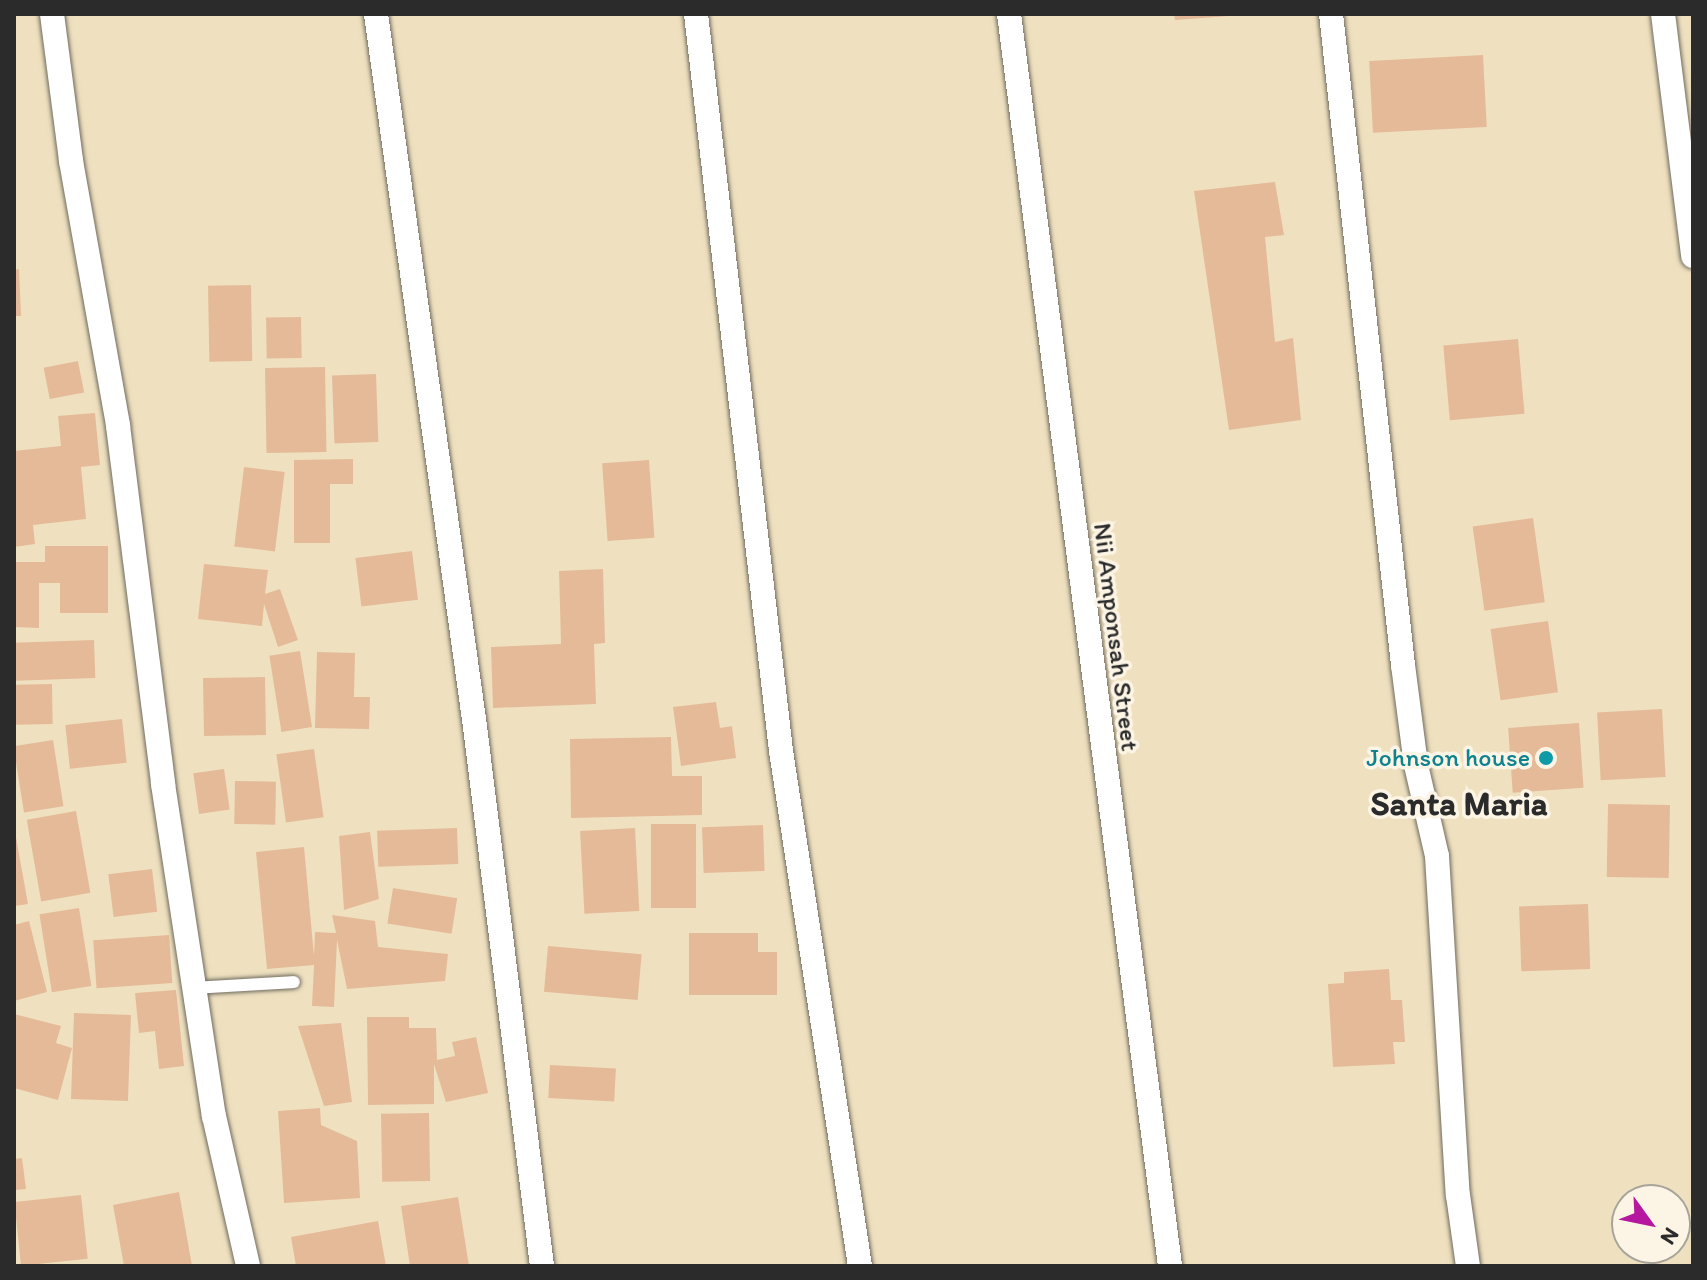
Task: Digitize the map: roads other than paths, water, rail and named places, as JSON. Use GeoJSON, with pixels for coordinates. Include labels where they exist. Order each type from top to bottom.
{"type":"FeatureCollection","features":[{"type":"Feature","properties":{"kind":"street"},"geometry":{"type":"LineString","coordinates":[[52,14],[71,161],[118,426],[214,1116],[248,1266]]}},
{"type":"Feature","properties":{"kind":"street"},"geometry":{"type":"LineString","coordinates":[[376,14],[474,719],[542,1266]]}},
{"type":"Feature","properties":{"kind":"street"},"geometry":{"type":"LineString","coordinates":[[696,14],[781,751],[860,1266]]}},
{"type":"Feature","properties":{"kind":"street","name":"Nii Amponsah Street"},"geometry":{"type":"LineString","coordinates":[[1009,14],[1170,1266]]}},
{"type":"Feature","properties":{"kind":"street"},"geometry":{"type":"LineString","coordinates":[[1331,14],[1403,665],[1416,765],[1437,856],[1458,1195],[1468,1266]]}},
{"type":"Feature","properties":{"kind":"street"},"geometry":{"type":"LineString","coordinates":[[1663,14],[1693,256]]}},
{"type":"Feature","properties":{"kind":"lane"},"geometry":{"type":"LineString","coordinates":[[194,988],[294,982]]}},
{"type":"Feature","properties":{"kind":"place","name":"Johnson house"},"geometry":{"type":"Point","coordinates":[1546,758]}},
{"type":"Feature","properties":{"kind":"district","name":"Santa Maria"},"geometry":{"type":"Point","coordinates":[1459,804]}}]}
